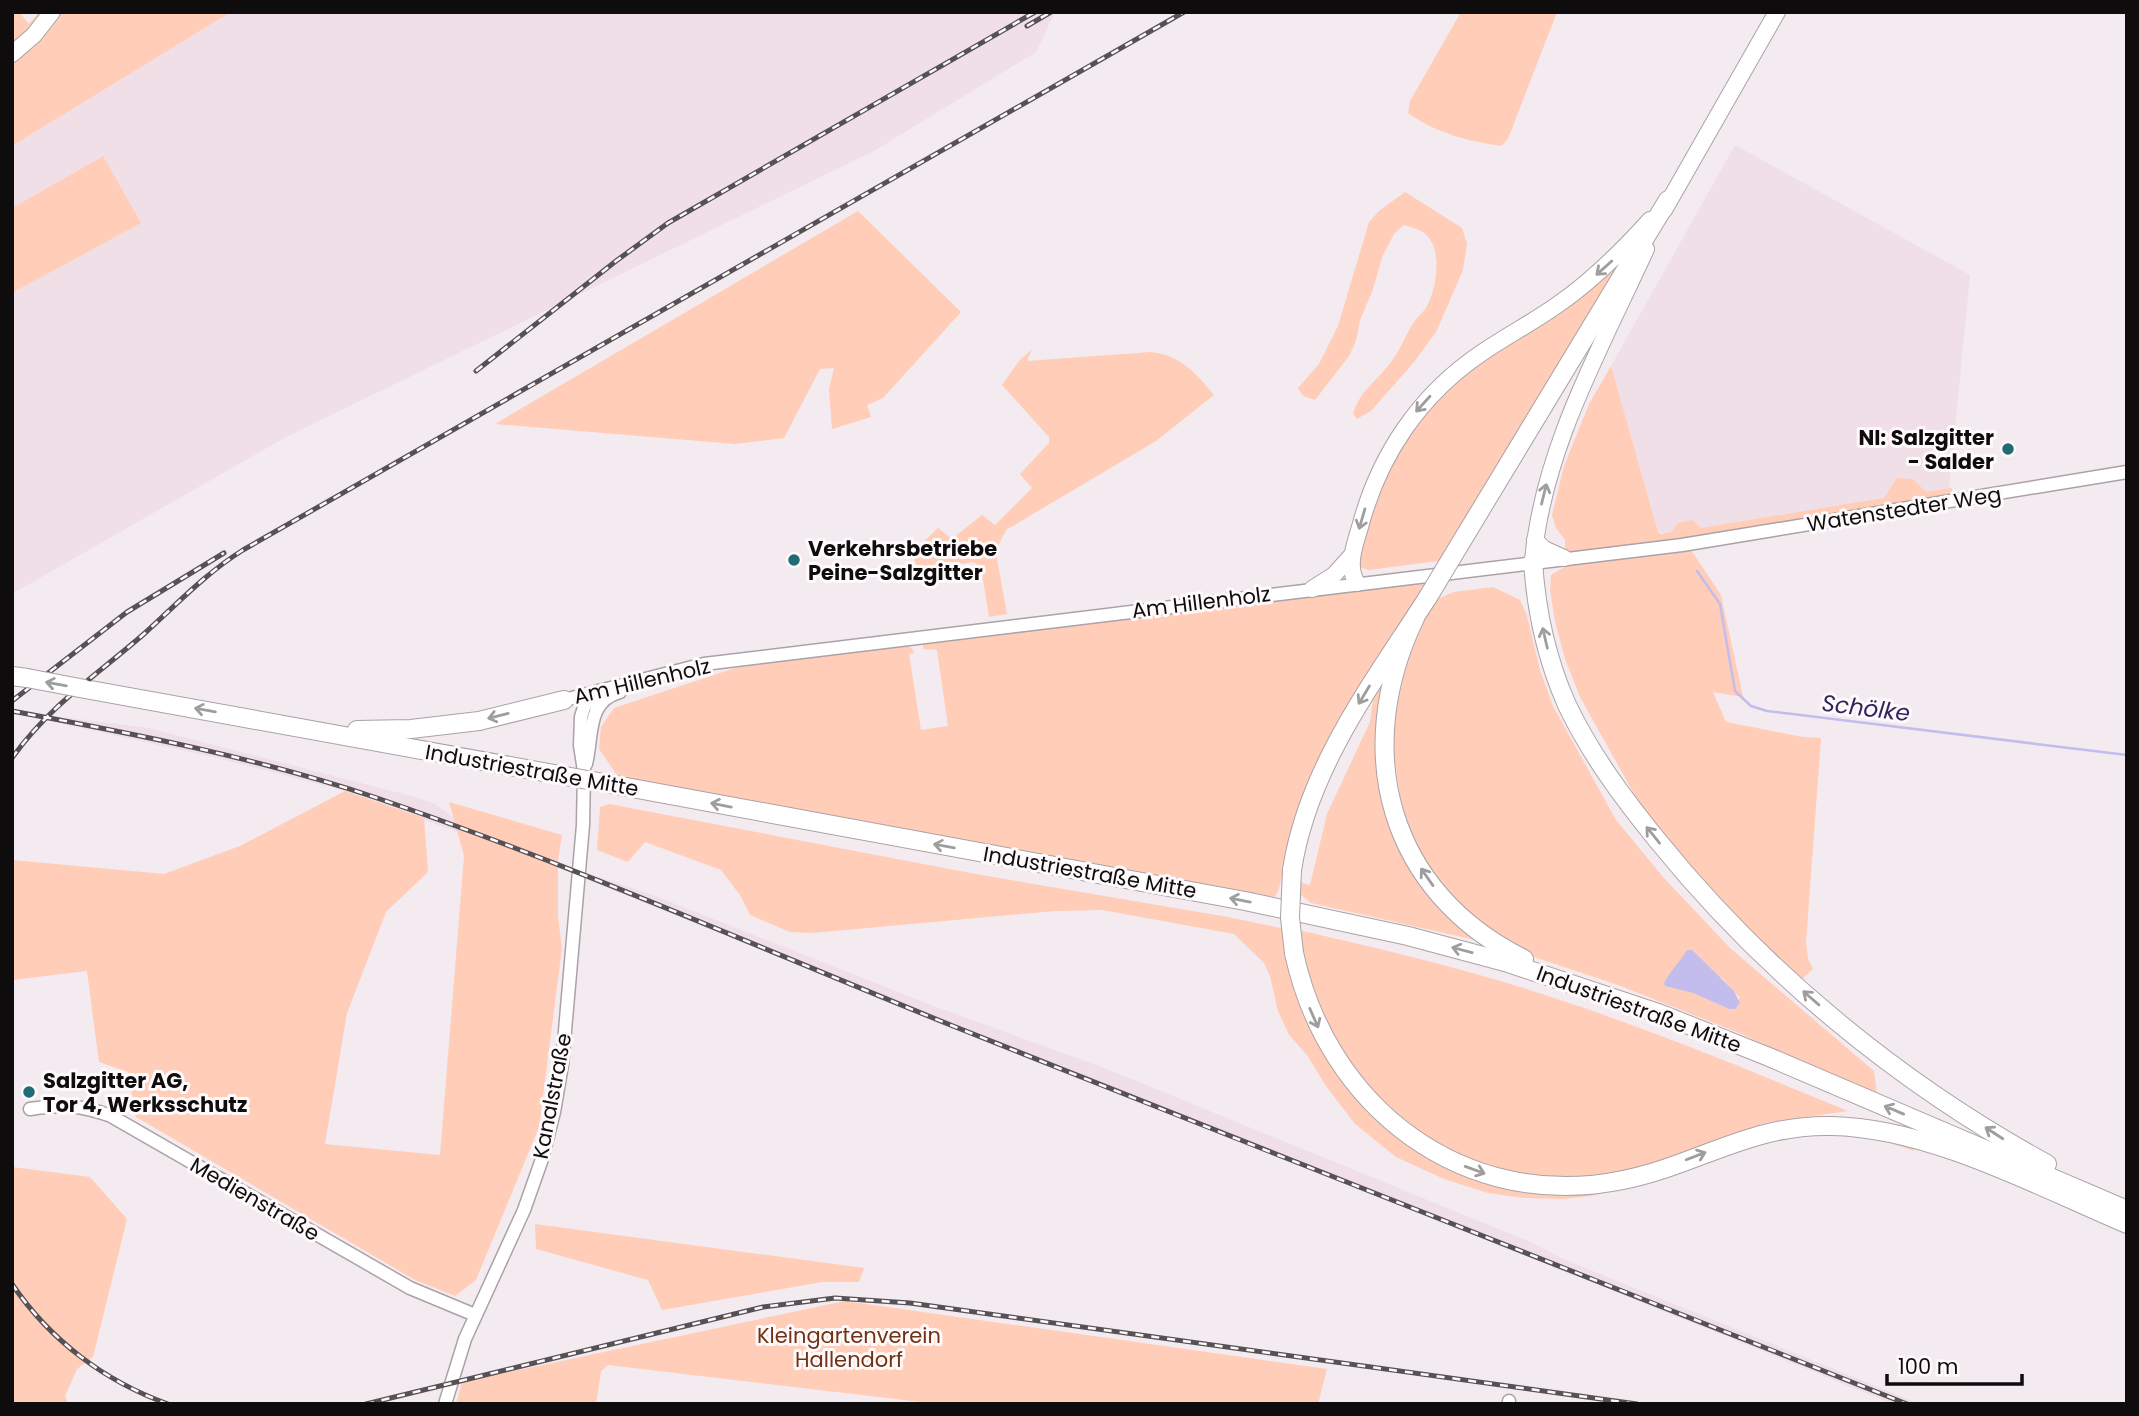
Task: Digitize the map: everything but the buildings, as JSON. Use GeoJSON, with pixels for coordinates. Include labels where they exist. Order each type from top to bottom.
{"type":"FeatureCollection","features":[{"type":"Feature","properties":{"kind":"highway"},"geometry":{"type":"LineString","coordinates":[[1668,200],[1334,747],[1306,811],[1292,870],[1290,906],[1294,953],[1303,990],[1317,1025],[1335,1057],[1357,1087],[1382,1114],[1411,1137],[1442,1156],[1492,1176],[1542,1185],[1607,1183],[1656,1171],[1743,1138],[1777,1130],[1812,1126],[1869,1129],[1946,1147],[2127,1224]]}},
{"type":"Feature","properties":{"kind":"highway"},"geometry":{"type":"LineString","coordinates":[[1533,561],[1549,657],[1567,704],[1593,753],[1628,804],[1672,859],[1753,946],[1809,998],[1891,1063],[1940,1098],[2059,1171],[2070,1185]]}},
{"type":"Feature","properties":{"kind":"highway"},"geometry":{"type":"LineString","coordinates":[[1415,618],[1394,671],[1384,723],[1385,769],[1400,830],[1424,874],[1463,919],[1512,953],[1574,984]]}},
{"type":"Feature","properties":{"kind":"highway","name":"Industriestraße Mitte"},"geometry":{"type":"LineString","coordinates":[[20,677],[1325,917],[1505,962],[1661,1014],[1769,1057],[2127,1210]]}},
{"type":"Feature","properties":{"kind":"highway"},"geometry":{"type":"LineString","coordinates":[[272,722],[357,730],[411,729],[479,721],[564,699]]}},
{"type":"Feature","properties":{"kind":"main road"},"geometry":{"type":"LineString","coordinates":[[12,54],[34,35],[52,12]]}},
{"type":"Feature","properties":{"kind":"main road"},"geometry":{"type":"LineString","coordinates":[[1533,561],[1541,507],[1559,445],[1607,330],[1668,200],[1777,12]]}},
{"type":"Feature","properties":{"kind":"main road"},"geometry":{"type":"LineString","coordinates":[[1357,583],[1353,577],[1353,555],[1376,479],[1403,430],[1425,402],[1471,360],[1560,303],[1596,275],[1668,200]]}},
{"type":"Feature","properties":{"kind":"main road"},"geometry":{"type":"LineString","coordinates":[[1535,540],[1544,549],[1563,558]]}},
{"type":"Feature","properties":{"kind":"main road"},"geometry":{"type":"LineString","coordinates":[[1312,589],[1334,575],[1353,555]]}},
{"type":"Feature","properties":{"kind":"street","name":"Watenstedter Weg"},"geometry":{"type":"LineString","coordinates":[[1682,545],[2127,472]]}},
{"type":"Feature","properties":{"kind":"street","name":"Am Hillenholz"},"geometry":{"type":"LineString","coordinates":[[564,699],[704,664],[914,636],[1682,545]]}},
{"type":"Feature","properties":{"kind":"street","name":"Am Hillenholz"},"geometry":{"type":"LineString","coordinates":[[593,720],[603,699],[610,695],[680,677],[720,663]]}},
{"type":"Feature","properties":{"kind":"street"},"geometry":{"type":"LineString","coordinates":[[584,706],[600,690]]}},
{"type":"Feature","properties":{"kind":"street"},"geometry":{"type":"LineString","coordinates":[[564,699],[584,706],[593,720]]}},
{"type":"Feature","properties":{"kind":"street","name":"Kanalstraße"},"geometry":{"type":"LineString","coordinates":[[445,1404],[475,1315],[524,1210],[542,1159],[554,1112],[562,1065],[583,825],[584,771],[580,730],[584,706]]}},
{"type":"Feature","properties":{"kind":"street","name":"Kanalstraße"},"geometry":{"type":"LineString","coordinates":[[584,771],[591,745],[593,720]]}},
{"type":"Feature","properties":{"kind":"street","name":"Medienstraße"},"geometry":{"type":"LineString","coordinates":[[30,1109],[73,1105],[111,1115],[410,1288],[475,1315]]}},
{"type":"Feature","properties":{"kind":"shaded area"},"geometry":{"type":"Polygon","coordinates":[[[231,12],[1055,12],[1036,52],[874,151],[286,437],[12,594],[12,293],[140,223],[102,156],[12,208],[12,146],[231,12]]]}},
{"type":"Feature","properties":{"kind":"shaded area"},"geometry":{"type":"Polygon","coordinates":[[[1735,145],[1970,275],[1949,490],[1667,533],[1658,532],[1611,366],[1735,145]]]}},
{"type":"Feature","properties":{"kind":"shaded area"},"geometry":{"type":"Polygon","coordinates":[[[55,716],[149,728],[419,798],[435,804],[460,822],[558,860],[559,869],[345,791],[217,758],[50,721],[55,716]]]}},
{"type":"Feature","properties":{"kind":"shaded area"},"geometry":{"type":"Polygon","coordinates":[[[597,876],[653,895],[931,1005],[1107,1069],[1920,1404],[1893,1404],[600,885],[597,876]]]}},
{"type":"Feature","properties":{"kind":"shaded area"},"geometry":{"type":"Polygon","coordinates":[[[1687,950],[1692,950],[1734,991],[1740,1003],[1735,1009],[1665,986],[1666,979],[1687,950]]]}},
{"type":"Feature","properties":{"kind":"green space"},"geometry":{"type":"Polygon","coordinates":[[[12,12],[19,12],[29,24],[39,12],[231,12],[12,146],[12,12]]]}},
{"type":"Feature","properties":{"kind":"green space"},"geometry":{"type":"Polygon","coordinates":[[[1461,12],[1557,12],[1508,139],[1501,146],[1453,135],[1408,113],[1410,101],[1461,12]]]}},
{"type":"Feature","properties":{"kind":"green space"},"geometry":{"type":"Polygon","coordinates":[[[103,156],[141,223],[12,293],[12,208],[103,156]]]}},
{"type":"Feature","properties":{"kind":"green space"},"geometry":{"type":"Polygon","coordinates":[[[1405,192],[1462,228],[1467,244],[1463,270],[1436,332],[1371,411],[1357,419],[1353,414],[1359,400],[1394,357],[1414,322],[1427,307],[1431,296],[1436,277],[1436,257],[1430,239],[1420,230],[1404,225],[1394,234],[1383,255],[1349,356],[1315,400],[1303,396],[1298,388],[1319,364],[1338,326],[1369,222],[1405,192]]]}},
{"type":"Feature","properties":{"kind":"green space"},"geometry":{"type":"Polygon","coordinates":[[[858,211],[961,312],[883,398],[867,405],[871,417],[832,429],[829,389],[834,368],[820,369],[784,438],[735,444],[495,424],[858,211]]]}},
{"type":"Feature","properties":{"kind":"green space"},"geometry":{"type":"Polygon","coordinates":[[[1620,261],[1620,266],[1486,483],[1450,547],[1438,561],[1369,570],[1358,567],[1364,538],[1390,460],[1445,386],[1620,261]]]}},
{"type":"Feature","properties":{"kind":"green space"},"geometry":{"type":"Polygon","coordinates":[[[1032,349],[1027,361],[1151,352],[1161,354],[1187,366],[1214,395],[1156,441],[1006,530],[998,546],[997,559],[1007,614],[989,617],[981,567],[973,562],[918,570],[912,553],[938,528],[952,539],[982,515],[995,525],[1032,488],[1020,474],[1049,443],[1049,437],[1002,385],[1019,361],[1032,349]]]}},
{"type":"Feature","properties":{"kind":"green space"},"geometry":{"type":"Polygon","coordinates":[[[1611,366],[1658,532],[1661,534],[1672,532],[1678,523],[1692,520],[1701,528],[1884,498],[1897,478],[1913,479],[1926,492],[1952,488],[1950,508],[1691,550],[1721,595],[1743,697],[1713,692],[1726,722],[1821,738],[1806,943],[1808,959],[1813,969],[1801,980],[1744,933],[1652,826],[1580,697],[1565,659],[1550,590],[1551,575],[1566,566],[1565,540],[1556,528],[1552,515],[1564,466],[1589,404],[1611,366]]]}},
{"type":"Feature","properties":{"kind":"green space"},"geometry":{"type":"Polygon","coordinates":[[[1427,579],[1304,796],[1293,825],[1275,897],[621,781],[599,749],[601,727],[614,708],[735,668],[904,645],[912,648],[914,653],[909,654],[921,730],[948,726],[937,650],[923,649],[923,644],[927,641],[1427,579]]]}},
{"type":"Feature","properties":{"kind":"green space"},"geometry":{"type":"Polygon","coordinates":[[[1493,587],[1520,600],[1553,706],[1616,820],[1663,877],[1730,948],[1874,1071],[1877,1095],[1739,1033],[1618,985],[1525,954],[1460,908],[1423,859],[1413,837],[1401,802],[1392,742],[1398,684],[1415,634],[1434,600],[1454,592],[1493,587]],[[1677,967],[1668,976],[1665,986],[1693,993],[1729,1009],[1740,998],[1722,978],[1677,967]]]}},
{"type":"Feature","properties":{"kind":"green space"},"geometry":{"type":"Polygon","coordinates":[[[1394,655],[1388,809],[1484,942],[1311,903],[1300,894],[1297,882],[1310,885],[1327,814],[1370,722],[1373,699],[1394,655]]]}},
{"type":"Feature","properties":{"kind":"green space"},"geometry":{"type":"Polygon","coordinates":[[[345,791],[424,818],[428,872],[386,912],[347,1013],[325,1144],[440,1155],[464,856],[449,802],[562,835],[558,860],[558,917],[562,948],[539,1127],[476,1280],[455,1296],[415,1280],[136,1117],[128,1072],[99,1062],[87,971],[12,980],[12,860],[164,874],[240,846],[345,791]]]}},
{"type":"Feature","properties":{"kind":"green space"},"geometry":{"type":"Polygon","coordinates":[[[609,804],[981,875],[1285,929],[1298,991],[1395,1132],[1556,1190],[1750,1141],[1828,1129],[1912,1145],[1914,1151],[1881,1140],[1828,1133],[1772,1138],[1661,1180],[1591,1196],[1564,1199],[1523,1198],[1488,1193],[1444,1179],[1396,1157],[1355,1124],[1326,1086],[1307,1055],[1289,1035],[1278,1011],[1270,976],[1264,963],[1234,934],[1102,910],[1055,911],[812,933],[790,932],[750,915],[740,895],[721,870],[645,842],[628,862],[597,850],[600,807],[609,804]]]}},
{"type":"Feature","properties":{"kind":"green space"},"geometry":{"type":"Polygon","coordinates":[[[1298,930],[1397,953],[1528,989],[1669,1039],[1848,1111],[1765,1123],[1654,1165],[1590,1178],[1531,1177],[1475,1163],[1427,1139],[1358,1078],[1311,998],[1298,930]]]}},
{"type":"Feature","properties":{"kind":"green space"},"geometry":{"type":"Polygon","coordinates":[[[12,1167],[90,1177],[127,1219],[93,1357],[77,1369],[65,1396],[68,1404],[12,1404],[12,1167]]]}},
{"type":"Feature","properties":{"kind":"green space"},"geometry":{"type":"Polygon","coordinates":[[[535,1224],[864,1268],[859,1282],[822,1282],[662,1310],[648,1280],[536,1249],[535,1224]]]}},
{"type":"Feature","properties":{"kind":"green space","name":"Kleingartenverein Hallendorf"},"geometry":{"type":"Polygon","coordinates":[[[845,1301],[1327,1369],[1318,1404],[938,1404],[608,1365],[601,1371],[596,1404],[456,1404],[462,1382],[845,1301]]]}},
{"type":"Feature","properties":{"kind":"waterway","name":"Schölke"},"geometry":{"type":"LineString","coordinates":[[1697,571],[1720,604],[1735,691],[1751,706],[1767,711],[2127,755]]}},
{"type":"Feature","properties":{"kind":"railway"},"geometry":{"type":"LineString","coordinates":[[476,371],[668,223],[1035,12]]}},
{"type":"Feature","properties":{"kind":"railway"},"geometry":{"type":"LineString","coordinates":[[1027,26],[1051,12]]}},
{"type":"Feature","properties":{"kind":"railway"},"geometry":{"type":"LineString","coordinates":[[12,758],[42,722],[75,691],[204,579],[243,550],[1184,12]]}},
{"type":"Feature","properties":{"kind":"railway"},"geometry":{"type":"LineString","coordinates":[[12,701],[127,612],[224,553]]}},
{"type":"Feature","properties":{"kind":"railway"},"geometry":{"type":"LineString","coordinates":[[12,711],[242,759],[377,798],[450,824],[595,879],[953,1026],[1907,1404]]}},
{"type":"Feature","properties":{"kind":"railway"},"geometry":{"type":"LineString","coordinates":[[12,1284],[43,1323],[80,1356],[122,1383],[168,1404]]}},
{"type":"Feature","properties":{"kind":"railway"},"geometry":{"type":"LineString","coordinates":[[366,1404],[763,1307],[835,1298],[910,1303],[1637,1404]]}},
{"type":"Feature","properties":{"kind":"place","name":"NI: Salzgitter - Salder"},"geometry":{"type":"Point","coordinates":[2008,449]}},
{"type":"Feature","properties":{"kind":"place","name":"Verkehrsbetriebe Peine-Salzgitter"},"geometry":{"type":"Point","coordinates":[794,560]}},
{"type":"Feature","properties":{"kind":"place","name":"Salzgitter AG, Tor 4, Werksschutz"},"geometry":{"type":"Point","coordinates":[29,1092]}}]}
